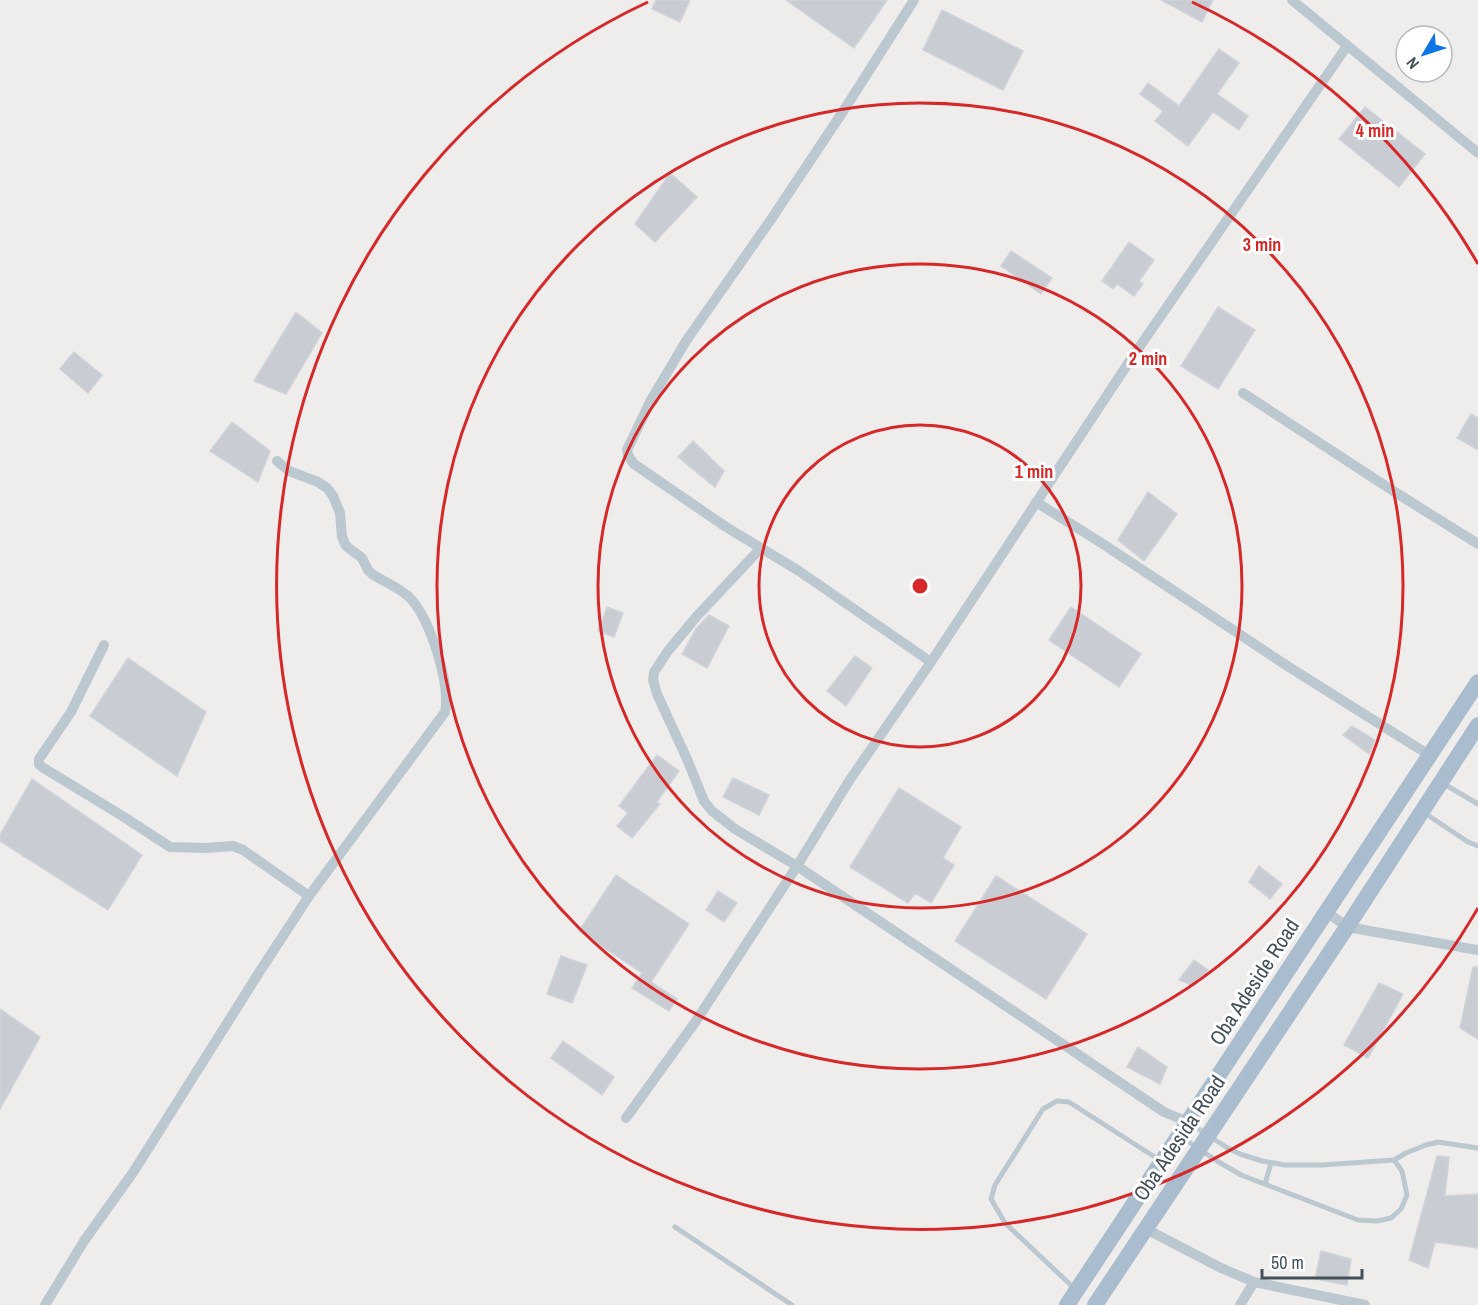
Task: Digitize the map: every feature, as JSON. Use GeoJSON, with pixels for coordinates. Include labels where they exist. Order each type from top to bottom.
{"type":"FeatureCollection","features":[{"type":"Feature","properties":{"kind":"main road","name":"Oba Adeside Road"},"geometry":{"type":"LineString","coordinates":[[1067,1305],[1478,682]]}},
{"type":"Feature","properties":{"kind":"main road","name":"Oba Adesida Road"},"geometry":{"type":"LineString","coordinates":[[1095,1305],[1347,927],[1478,725]]}},
{"type":"Feature","properties":{"kind":"street"},"geometry":{"type":"LineString","coordinates":[[914,0],[772,218],[686,340],[651,400],[627,450],[634,464],[726,527],[800,571],[930,662]]}},
{"type":"Feature","properties":{"kind":"street"},"geometry":{"type":"LineString","coordinates":[[1292,0],[1478,153]]}},
{"type":"Feature","properties":{"kind":"street"},"geometry":{"type":"LineString","coordinates":[[626,1118],[696,1021],[797,866],[849,781],[1129,362],[1347,46]]}},
{"type":"Feature","properties":{"kind":"street"},"geometry":{"type":"LineString","coordinates":[[1243,393],[1398,495],[1478,544]]}},
{"type":"Feature","properties":{"kind":"street"},"geometry":{"type":"LineString","coordinates":[[45,1305],[84,1241],[134,1171],[309,897],[445,712],[446,683],[431,635],[411,598],[372,574],[362,558],[346,546],[342,537],[340,513],[327,488],[318,482],[289,471],[277,461]]}},
{"type":"Feature","properties":{"kind":"street"},"geometry":{"type":"LineString","coordinates":[[1036,502],[1279,661],[1429,755]]}},
{"type":"Feature","properties":{"kind":"street"},"geometry":{"type":"LineString","coordinates":[[761,548],[697,616],[654,672],[653,680],[657,694],[704,801],[712,812],[735,829],[797,866],[1164,1112],[1184,1129]]}},
{"type":"Feature","properties":{"kind":"street"},"geometry":{"type":"LineString","coordinates":[[105,645],[71,712],[39,759],[39,764],[165,844],[177,848],[233,846],[243,850],[309,897]]}},
{"type":"Feature","properties":{"kind":"street"},"geometry":{"type":"LineString","coordinates":[[1327,912],[1347,927],[1478,950]]}},
{"type":"Feature","properties":{"kind":"street"},"geometry":{"type":"LineString","coordinates":[[1164,1112],[1184,1129]]}},
{"type":"Feature","properties":{"kind":"street"},"geometry":{"type":"LineString","coordinates":[[1146,1229],[1221,1268],[1254,1282],[1365,1305]]}},
{"type":"Feature","properties":{"kind":"street"},"geometry":{"type":"LineString","coordinates":[[1240,1305],[1254,1282]]}},
{"type":"Feature","properties":{"kind":"lane"},"geometry":{"type":"LineString","coordinates":[[1441,782],[1478,804]]}},
{"type":"Feature","properties":{"kind":"lane"},"geometry":{"type":"LineString","coordinates":[[1422,811],[1468,842],[1478,846]]}},
{"type":"Feature","properties":{"kind":"lane"},"geometry":{"type":"LineString","coordinates":[[1077,1290],[1005,1223],[991,1199],[995,1185],[1043,1109],[1057,1101],[1069,1102],[1162,1161]]}},
{"type":"Feature","properties":{"kind":"lane"},"geometry":{"type":"LineString","coordinates":[[1184,1129],[1241,1175],[1358,1220],[1384,1220],[1391,1218],[1401,1209],[1407,1195],[1402,1171],[1394,1160]]}},
{"type":"Feature","properties":{"kind":"lane"},"geometry":{"type":"LineString","coordinates":[[1184,1129],[1203,1143],[1226,1148],[1262,1161],[1285,1165],[1394,1160],[1426,1144],[1438,1142],[1478,1148]]}},
{"type":"Feature","properties":{"kind":"lane"},"geometry":{"type":"LineString","coordinates":[[1265,1184],[1272,1163]]}},
{"type":"Feature","properties":{"kind":"lane"},"geometry":{"type":"LineString","coordinates":[[675,1227],[792,1305]]}},
{"type":"Feature","properties":{"kind":"building"},"geometry":{"type":"Polygon","coordinates":[[[656,0],[690,0],[680,22],[652,9],[656,0]]]}},
{"type":"Feature","properties":{"kind":"building"},"geometry":{"type":"Polygon","coordinates":[[[786,0],[887,0],[854,48],[786,0]]]}},
{"type":"Feature","properties":{"kind":"building"},"geometry":{"type":"Polygon","coordinates":[[[1161,0],[1213,0],[1202,22],[1161,0]]]}},
{"type":"Feature","properties":{"kind":"building"},"geometry":{"type":"Polygon","coordinates":[[[942,10],[1023,51],[1003,90],[923,50],[942,10]]]}},
{"type":"Feature","properties":{"kind":"building"},"geometry":{"type":"Polygon","coordinates":[[[1219,49],[1239,63],[1217,94],[1248,116],[1239,130],[1213,112],[1188,146],[1155,121],[1163,111],[1140,94],[1148,83],[1179,106],[1219,49]]]}},
{"type":"Feature","properties":{"kind":"building"},"geometry":{"type":"Polygon","coordinates":[[[1365,107],[1425,154],[1399,187],[1339,139],[1365,107]]]}},
{"type":"Feature","properties":{"kind":"building"},"geometry":{"type":"Polygon","coordinates":[[[670,173],[697,197],[655,242],[635,224],[670,173]]]}},
{"type":"Feature","properties":{"kind":"building"},"geometry":{"type":"Polygon","coordinates":[[[1129,242],[1154,260],[1139,281],[1143,284],[1134,296],[1117,284],[1113,289],[1102,281],[1129,242]]]}},
{"type":"Feature","properties":{"kind":"building"},"geometry":{"type":"Polygon","coordinates":[[[1011,251],[1052,278],[1041,294],[1001,266],[1011,251]]]}},
{"type":"Feature","properties":{"kind":"building"},"geometry":{"type":"Polygon","coordinates":[[[1218,307],[1255,330],[1218,389],[1181,366],[1218,307]]]}},
{"type":"Feature","properties":{"kind":"building"},"geometry":{"type":"Polygon","coordinates":[[[296,312],[322,333],[286,394],[254,381],[296,312]]]}},
{"type":"Feature","properties":{"kind":"building"},"geometry":{"type":"Polygon","coordinates":[[[74,352],[102,375],[88,393],[60,369],[74,352]]]}},
{"type":"Feature","properties":{"kind":"building"},"geometry":{"type":"Polygon","coordinates":[[[1471,414],[1478,418],[1478,450],[1457,438],[1471,414]]]}},
{"type":"Feature","properties":{"kind":"building"},"geometry":{"type":"Polygon","coordinates":[[[232,422],[270,451],[258,482],[210,451],[232,422]]]}},
{"type":"Feature","properties":{"kind":"building"},"geometry":{"type":"Polygon","coordinates":[[[693,441],[724,471],[715,487],[678,457],[693,441]]]}},
{"type":"Feature","properties":{"kind":"building"},"geometry":{"type":"Polygon","coordinates":[[[1148,492],[1177,514],[1144,561],[1118,540],[1148,492]]]}},
{"type":"Feature","properties":{"kind":"building"},"geometry":{"type":"Polygon","coordinates":[[[607,607],[623,613],[614,637],[598,631],[607,607]]]}},
{"type":"Feature","properties":{"kind":"building"},"geometry":{"type":"Polygon","coordinates":[[[1071,607],[1141,654],[1119,687],[1049,640],[1071,607]]]}},
{"type":"Feature","properties":{"kind":"building"},"geometry":{"type":"Polygon","coordinates":[[[709,615],[729,626],[707,668],[682,654],[696,629],[709,615]]]}},
{"type":"Feature","properties":{"kind":"building"},"geometry":{"type":"Polygon","coordinates":[[[855,656],[872,668],[846,706],[827,691],[855,656]]]}},
{"type":"Feature","properties":{"kind":"building"},"geometry":{"type":"Polygon","coordinates":[[[128,658],[206,712],[177,776],[90,716],[128,658]]]}},
{"type":"Feature","properties":{"kind":"building"},"geometry":{"type":"Polygon","coordinates":[[[1352,726],[1375,740],[1369,754],[1343,735],[1352,726]]]}},
{"type":"Feature","properties":{"kind":"building"},"geometry":{"type":"Polygon","coordinates":[[[657,755],[679,771],[657,802],[660,804],[632,838],[617,826],[628,813],[619,806],[657,755]]]}},
{"type":"Feature","properties":{"kind":"building"},"geometry":{"type":"Polygon","coordinates":[[[733,778],[769,795],[759,815],[723,797],[733,778]]]}},
{"type":"Feature","properties":{"kind":"building"},"geometry":{"type":"Polygon","coordinates":[[[32,779],[142,855],[108,910],[0,841],[0,835],[32,779]]]}},
{"type":"Feature","properties":{"kind":"building"},"geometry":{"type":"Polygon","coordinates":[[[899,788],[961,827],[943,858],[954,865],[931,903],[915,893],[908,903],[850,867],[899,788]]]}},
{"type":"Feature","properties":{"kind":"building"},"geometry":{"type":"Polygon","coordinates":[[[1259,866],[1282,884],[1270,899],[1249,882],[1259,866]]]}},
{"type":"Feature","properties":{"kind":"building"},"geometry":{"type":"Polygon","coordinates":[[[616,875],[689,924],[651,982],[677,999],[669,1011],[632,988],[642,973],[579,931],[616,875]]]}},
{"type":"Feature","properties":{"kind":"building"},"geometry":{"type":"Polygon","coordinates":[[[996,876],[1087,934],[1046,999],[955,941],[996,876]]]}},
{"type":"Feature","properties":{"kind":"building"},"geometry":{"type":"Polygon","coordinates":[[[718,891],[737,903],[724,922],[706,910],[718,891]]]}},
{"type":"Feature","properties":{"kind":"building"},"geometry":{"type":"Polygon","coordinates":[[[561,956],[587,965],[572,1003],[547,994],[561,956]]]}},
{"type":"Feature","properties":{"kind":"building"},"geometry":{"type":"Polygon","coordinates":[[[1194,960],[1208,970],[1194,986],[1179,980],[1194,960]]]}},
{"type":"Feature","properties":{"kind":"building"},"geometry":{"type":"Polygon","coordinates":[[[1473,967],[1478,967],[1478,1039],[1460,1028],[1473,967]]]}},
{"type":"Feature","properties":{"kind":"building"},"geometry":{"type":"Polygon","coordinates":[[[1379,983],[1403,994],[1368,1058],[1344,1045],[1379,983]]]}},
{"type":"Feature","properties":{"kind":"building"},"geometry":{"type":"Polygon","coordinates":[[[0,1009],[40,1037],[0,1109],[0,1009]]]}},
{"type":"Feature","properties":{"kind":"building"},"geometry":{"type":"Polygon","coordinates":[[[563,1041],[614,1077],[602,1095],[551,1058],[563,1041]]]}},
{"type":"Feature","properties":{"kind":"building"},"geometry":{"type":"Polygon","coordinates":[[[1138,1047],[1167,1067],[1160,1084],[1127,1067],[1138,1047]]]}},
{"type":"Feature","properties":{"kind":"building"},"geometry":{"type":"Polygon","coordinates":[[[1437,1156],[1449,1157],[1445,1196],[1478,1194],[1478,1248],[1435,1242],[1428,1268],[1409,1260],[1437,1156]]]}},
{"type":"Feature","properties":{"kind":"building"},"geometry":{"type":"Polygon","coordinates":[[[1321,1251],[1351,1259],[1347,1285],[1315,1279],[1321,1251]]]}}]}
